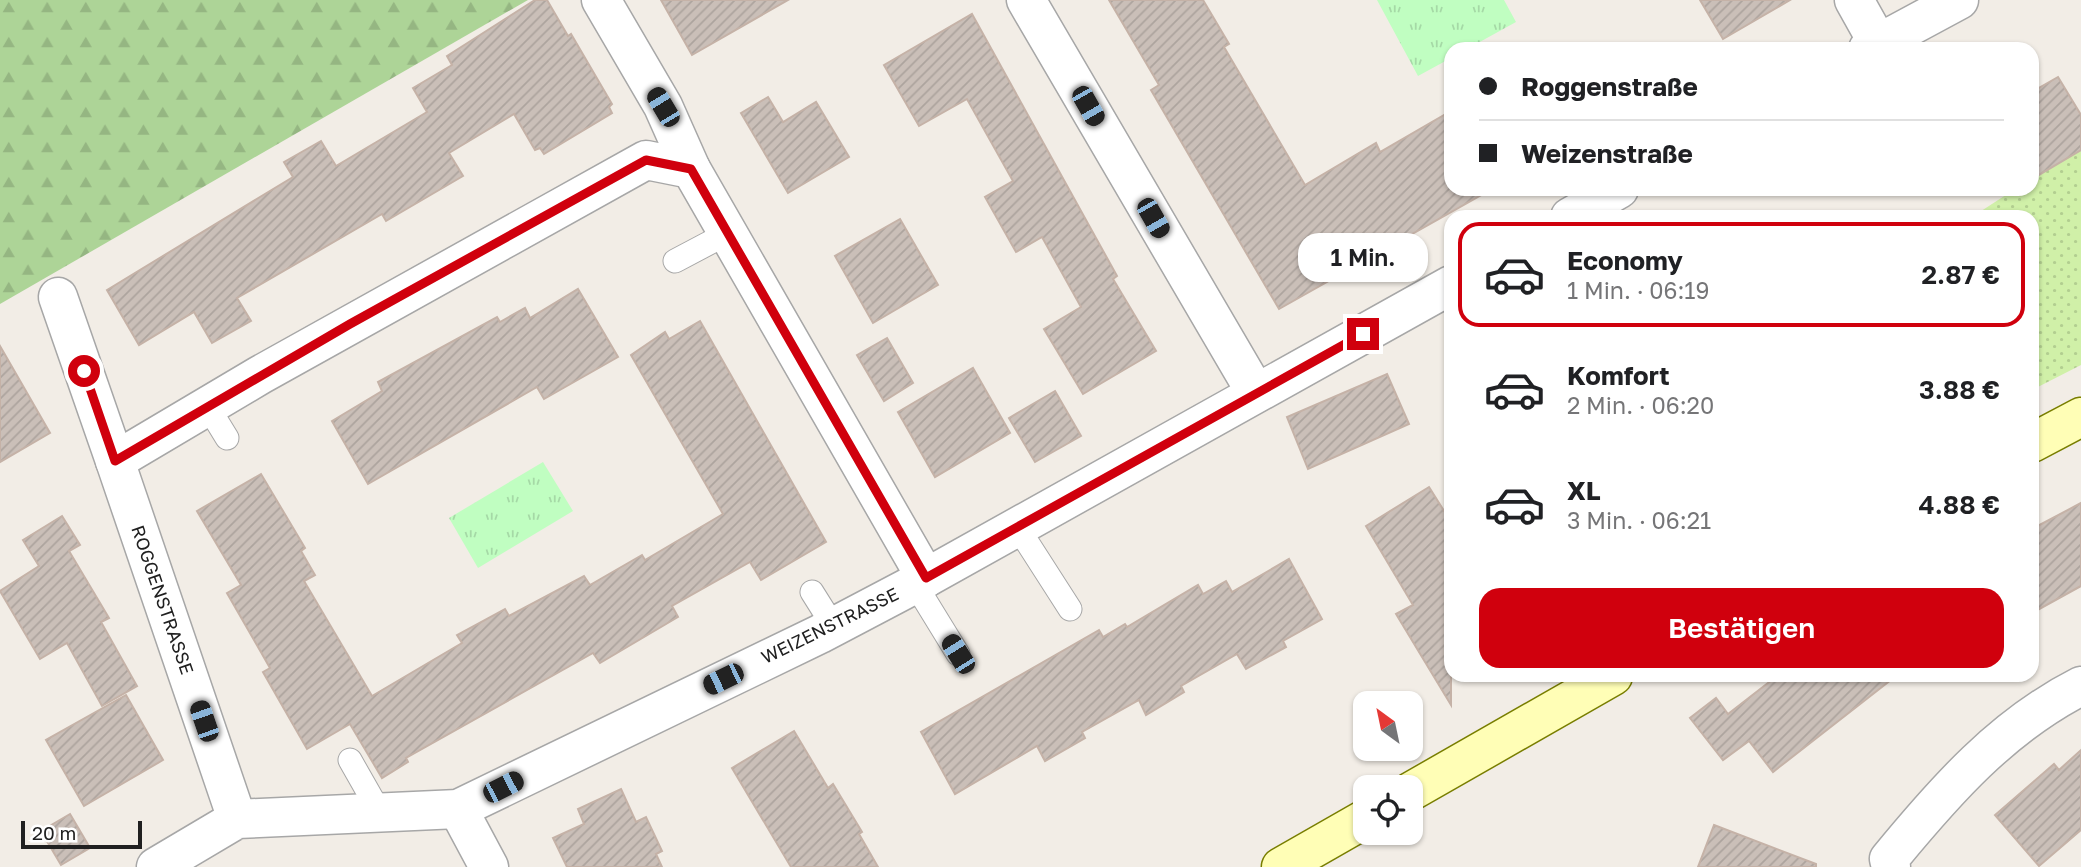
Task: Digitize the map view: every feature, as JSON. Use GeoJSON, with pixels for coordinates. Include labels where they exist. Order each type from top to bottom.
{"type":"FeatureCollection","features":[{"type":"Feature","properties":{"kind":"street"},"geometry":{"type":"LineString","coordinates":[[601,0],[663,107],[691,169],[921,581]]}},
{"type":"Feature","properties":{"kind":"street"},"geometry":{"type":"LineString","coordinates":[[1026,0],[1256,393]]}},
{"type":"Feature","properties":{"kind":"street"},"geometry":{"type":"LineString","coordinates":[[1854,0],[1871,42]]}},
{"type":"Feature","properties":{"kind":"street"},"geometry":{"type":"LineString","coordinates":[[1880,42],[1959,0]]}},
{"type":"Feature","properties":{"kind":"street"},"geometry":{"type":"LineString","coordinates":[[115,461],[218,422],[646,160],[691,169]]}},
{"type":"Feature","properties":{"kind":"street"},"geometry":{"type":"LineString","coordinates":[[1582,210],[1607,196]]}},
{"type":"Feature","properties":{"kind":"street","name":"WEIZENSTRASSE"},"geometry":{"type":"LineString","coordinates":[[156,867],[237,819],[458,809],[921,581],[1444,289]]}},
{"type":"Feature","properties":{"kind":"street","name":"ROGGENSTRASSE"},"geometry":{"type":"LineString","coordinates":[[58,297],[237,819]]}},
{"type":"Feature","properties":{"kind":"street"},"geometry":{"type":"LineString","coordinates":[[2039,439],[2081,417]]}},
{"type":"Feature","properties":{"kind":"street"},"geometry":{"type":"LineString","coordinates":[[1423,784],[1598,682]]}},
{"type":"Feature","properties":{"kind":"street"},"geometry":{"type":"LineString","coordinates":[[1891,867],[1889,859],[1955,780],[2000,739],[2057,698],[2081,686]]}},
{"type":"Feature","properties":{"kind":"street"},"geometry":{"type":"LineString","coordinates":[[458,809],[489,867]]}},
{"type":"Feature","properties":{"kind":"street"},"geometry":{"type":"LineString","coordinates":[[1281,867],[1353,826]]}},
{"type":"Feature","properties":{"kind":"lane"},"geometry":{"type":"LineString","coordinates":[[675,261],[728,233]]}},
{"type":"Feature","properties":{"kind":"lane"},"geometry":{"type":"LineString","coordinates":[[1018,528],[1070,609]]}},
{"type":"Feature","properties":{"kind":"lane"},"geometry":{"type":"LineString","coordinates":[[921,581],[958,654]]}},
{"type":"Feature","properties":{"kind":"lane"},"geometry":{"type":"LineString","coordinates":[[813,592],[834,626]]}},
{"type":"Feature","properties":{"kind":"lane"},"geometry":{"type":"LineString","coordinates":[[350,760],[379,811]]}},
{"type":"Feature","properties":{"kind":"green space"},"geometry":{"type":"Polygon","coordinates":[[[0,0],[528,0],[0,304],[0,0]]]}},
{"type":"Feature","properties":{"kind":"green space"},"geometry":{"type":"Polygon","coordinates":[[[1377,0],[1504,0],[1516,22],[1480,42],[1444,42],[1444,62],[1418,76],[1377,0]]]}},
{"type":"Feature","properties":{"kind":"green space"},"geometry":{"type":"Polygon","coordinates":[[[2081,150],[2081,365],[2039,386],[2039,210],[1983,210],[2004,196],[2039,196],[2039,175],[2081,150]]]}},
{"type":"Feature","properties":{"kind":"green space"},"geometry":{"type":"Polygon","coordinates":[[[543,462],[573,511],[478,568],[449,518],[543,462]]]}},
{"type":"Feature","properties":{"kind":"building"},"geometry":{"type":"Polygon","coordinates":[[[535,0],[547,0],[568,36],[571,34],[612,104],[609,107],[612,113],[544,154],[540,148],[535,150],[514,114],[449,153],[463,176],[386,221],[382,214],[237,298],[251,321],[212,343],[194,312],[139,345],[107,290],[293,177],[284,162],[321,141],[336,166],[427,112],[413,88],[452,65],[447,56],[535,0]]]}},
{"type":"Feature","properties":{"kind":"building"},"geometry":{"type":"Polygon","coordinates":[[[661,0],[788,0],[692,55],[661,0]]]}},
{"type":"Feature","properties":{"kind":"building"},"geometry":{"type":"Polygon","coordinates":[[[1109,0],[1203,0],[1229,44],[1224,47],[1305,185],[1376,143],[1380,152],[1444,115],[1444,196],[1480,196],[1455,210],[1444,210],[1444,216],[1279,309],[1151,90],[1159,85],[1109,0]]]}},
{"type":"Feature","properties":{"kind":"building"},"geometry":{"type":"Polygon","coordinates":[[[1700,0],[1790,0],[1723,39],[1700,0]]]}},
{"type":"Feature","properties":{"kind":"building"},"geometry":{"type":"Polygon","coordinates":[[[972,14],[1117,276],[1113,279],[1156,351],[1083,394],[1044,329],[1081,307],[1042,237],[1016,252],[985,197],[1013,181],[967,99],[919,126],[884,65],[972,14]]]}},
{"type":"Feature","properties":{"kind":"building"},"geometry":{"type":"Polygon","coordinates":[[[2058,77],[2081,115],[2081,150],[2039,175],[2039,88],[2058,77]]]}},
{"type":"Feature","properties":{"kind":"building"},"geometry":{"type":"Polygon","coordinates":[[[768,97],[783,122],[816,102],[849,157],[788,193],[741,113],[768,97]]]}},
{"type":"Feature","properties":{"kind":"building"},"geometry":{"type":"Polygon","coordinates":[[[900,219],[938,285],[873,323],[835,256],[900,219]]]}},
{"type":"Feature","properties":{"kind":"building"},"geometry":{"type":"Polygon","coordinates":[[[578,289],[618,357],[544,399],[537,387],[368,484],[332,421],[382,391],[378,382],[497,317],[500,322],[525,308],[530,318],[578,289]]]}},
{"type":"Feature","properties":{"kind":"building"},"geometry":{"type":"Polygon","coordinates":[[[700,321],[826,542],[761,580],[750,562],[672,606],[678,617],[600,663],[593,653],[406,758],[408,762],[382,778],[350,724],[307,749],[263,672],[270,668],[227,593],[241,585],[197,511],[261,474],[305,548],[301,551],[315,575],[304,581],[372,696],[462,643],[457,635],[505,609],[509,616],[584,576],[590,585],[642,555],[645,560],[723,514],[631,355],[665,332],[669,339],[700,321]]]}},
{"type":"Feature","properties":{"kind":"building"},"geometry":{"type":"Polygon","coordinates":[[[887,338],[913,383],[884,401],[857,355],[887,338]]]}},
{"type":"Feature","properties":{"kind":"building"},"geometry":{"type":"Polygon","coordinates":[[[0,346],[50,433],[0,462],[0,346]]]}},
{"type":"Feature","properties":{"kind":"building"},"geometry":{"type":"Polygon","coordinates":[[[973,368],[1010,433],[935,477],[898,412],[973,368]]]}},
{"type":"Feature","properties":{"kind":"building"},"geometry":{"type":"Polygon","coordinates":[[[1387,374],[1409,424],[1308,469],[1287,417],[1387,374]]]}},
{"type":"Feature","properties":{"kind":"building"},"geometry":{"type":"Polygon","coordinates":[[[1055,391],[1081,436],[1035,462],[1009,418],[1055,391]]]}},
{"type":"Feature","properties":{"kind":"building"},"geometry":{"type":"Polygon","coordinates":[[[1429,487],[1444,511],[1444,682],[1451,682],[1451,705],[1396,614],[1413,605],[1366,526],[1429,487]]]}},
{"type":"Feature","properties":{"kind":"building"},"geometry":{"type":"Polygon","coordinates":[[[2081,503],[2081,586],[2039,609],[2039,525],[2081,503]]]}},
{"type":"Feature","properties":{"kind":"building"},"geometry":{"type":"Polygon","coordinates":[[[62,516],[80,545],[69,551],[109,618],[101,622],[137,686],[102,706],[67,643],[40,659],[0,591],[39,566],[23,540],[62,516]]]}},
{"type":"Feature","properties":{"kind":"building"},"geometry":{"type":"Polygon","coordinates":[[[1289,559],[1322,619],[1283,641],[1286,647],[1246,669],[1237,654],[1181,686],[1184,692],[1146,715],[1139,700],[1082,732],[1085,738],[1045,761],[1037,746],[955,794],[921,732],[1099,630],[1103,637],[1125,624],[1127,627],[1198,585],[1203,594],[1226,581],[1232,592],[1289,559]]]}},
{"type":"Feature","properties":{"kind":"building"},"geometry":{"type":"Polygon","coordinates":[[[1769,682],[1888,682],[1773,772],[1749,741],[1723,760],[1690,718],[1716,698],[1728,714],[1769,682]]]}},
{"type":"Feature","properties":{"kind":"building"},"geometry":{"type":"Polygon","coordinates":[[[126,695],[163,760],[84,806],[46,740],[126,695]]]}},
{"type":"Feature","properties":{"kind":"building"},"geometry":{"type":"Polygon","coordinates":[[[794,731],[828,788],[833,784],[862,832],[859,834],[878,867],[791,867],[732,768],[794,731]]]}},
{"type":"Feature","properties":{"kind":"building"},"geometry":{"type":"Polygon","coordinates":[[[2081,750],[2081,830],[2039,866],[1995,815],[2054,764],[2059,770],[2081,750]]]}},
{"type":"Feature","properties":{"kind":"building"},"geometry":{"type":"Polygon","coordinates":[[[621,789],[636,822],[646,817],[662,851],[656,854],[662,867],[567,867],[553,838],[584,824],[578,809],[621,789]]]}},
{"type":"Feature","properties":{"kind":"building"},"geometry":{"type":"Polygon","coordinates":[[[70,814],[90,848],[61,865],[41,831],[70,814]]]}},
{"type":"Feature","properties":{"kind":"building"},"geometry":{"type":"Polygon","coordinates":[[[1714,825],[1816,864],[1816,867],[1698,867],[1714,825]]]}},
{"type":"Feature","properties":{"kind":"route"},"geometry":{"type":"LineString","coordinates":[[84,371],[115,461],[260,375],[646,160],[691,169],[926,578],[1363,334]]}}]}
